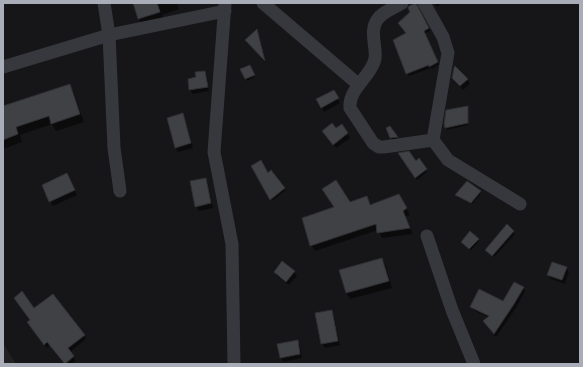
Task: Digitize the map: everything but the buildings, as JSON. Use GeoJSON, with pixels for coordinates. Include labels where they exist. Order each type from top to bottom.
{"type":"FeatureCollection","features":[{"type":"Feature","properties":{"kind":"street"},"geometry":{"type":"LineString","coordinates":[[104,3],[109,35],[114,148],[120,191]]}},
{"type":"Feature","properties":{"kind":"street"},"geometry":{"type":"LineString","coordinates":[[263,3],[359,84]]}},
{"type":"Feature","properties":{"kind":"street"},"geometry":{"type":"LineString","coordinates":[[402,3],[377,19],[373,27],[375,59],[372,67],[359,84],[350,101],[350,108],[374,143],[379,146],[384,147],[433,140]]}},
{"type":"Feature","properties":{"kind":"street"},"geometry":{"type":"LineString","coordinates":[[424,3],[443,37],[448,53],[433,140],[448,160],[520,204]]}},
{"type":"Feature","properties":{"kind":"street"},"geometry":{"type":"LineString","coordinates":[[3,67],[109,35],[225,7],[214,152],[232,244],[234,364]]}},
{"type":"Feature","properties":{"kind":"street"},"geometry":{"type":"LineString","coordinates":[[427,236],[452,310],[474,364]]}},
{"type":"Feature","properties":{"kind":"shaded area"},"geometry":{"type":"Polygon","coordinates":[[[3,343],[16,364],[3,364],[3,343]]]}}]}
